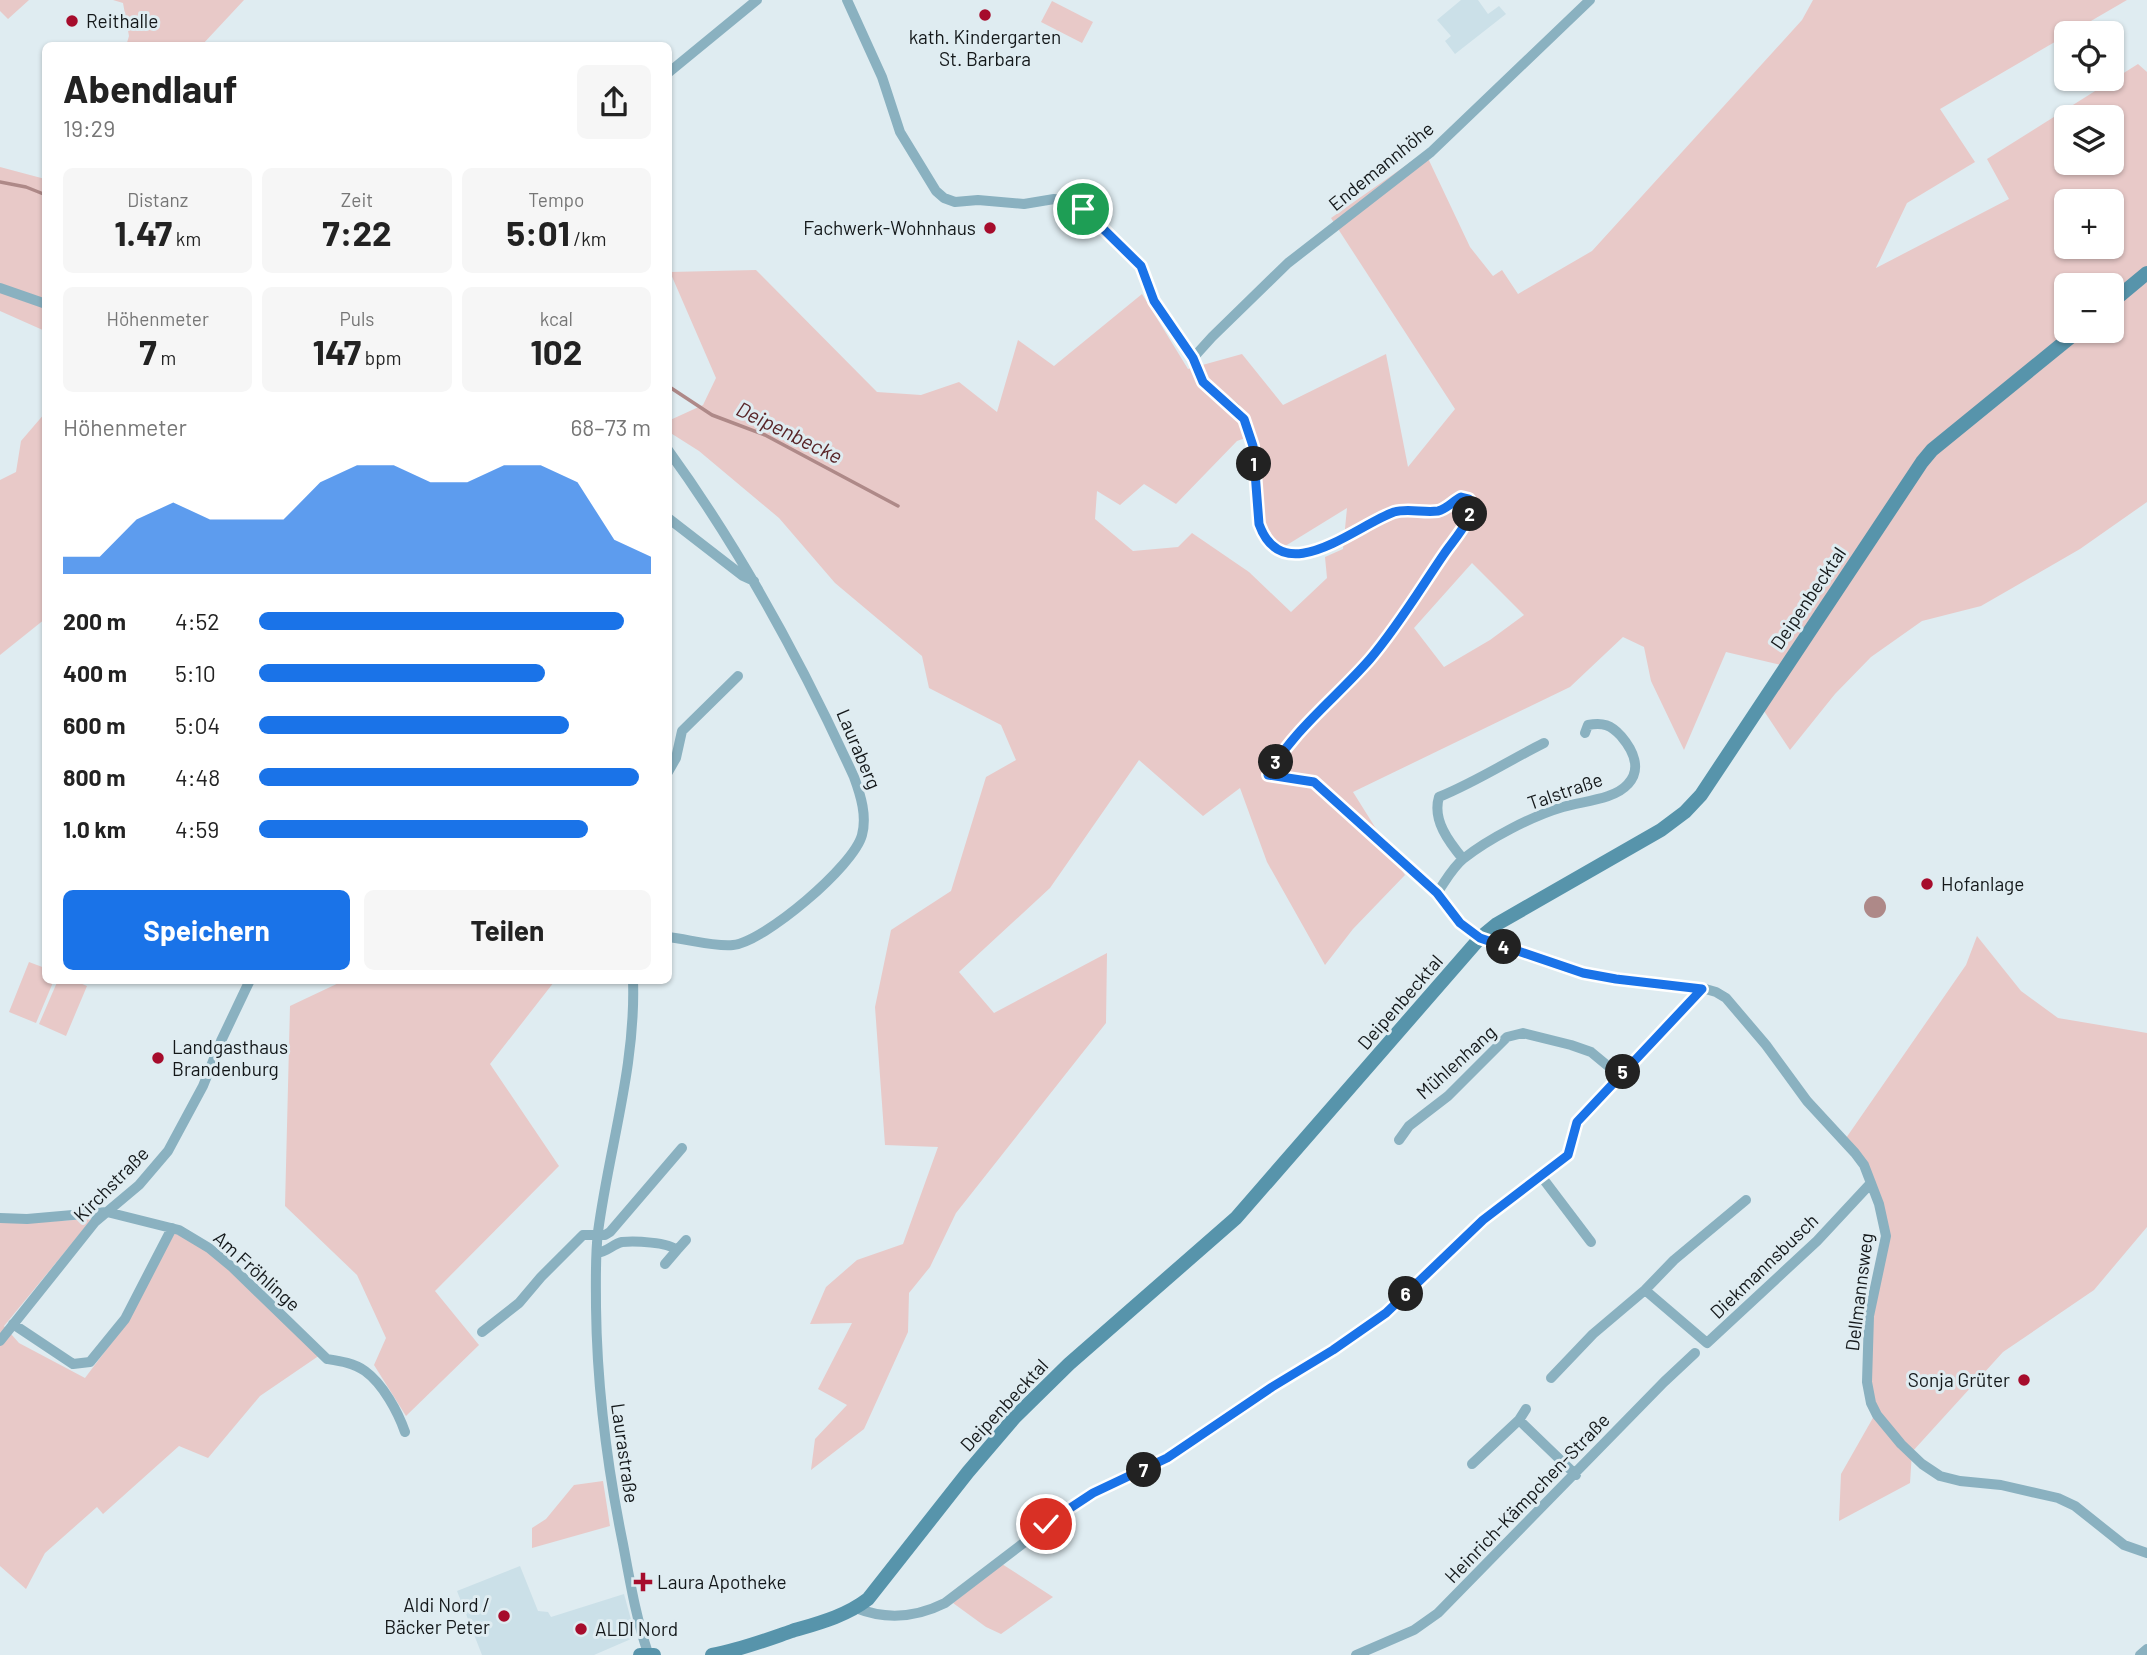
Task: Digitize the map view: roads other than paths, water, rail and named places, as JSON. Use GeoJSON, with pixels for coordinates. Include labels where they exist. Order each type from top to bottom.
{"type":"FeatureCollection","features":[{"type":"Feature","properties":{"kind":"main road"},"geometry":{"type":"LineString","coordinates":[[2124,292],[2147,273]]}},
{"type":"Feature","properties":{"kind":"main road","name":"Deipenbecktal"},"geometry":{"type":"LineString","coordinates":[[712,1655],[755,1644],[856,1608],[868,1599],[968,1472],[1016,1417],[1069,1364],[1236,1218],[1480,938],[1496,924],[1651,836],[1685,812],[1701,795],[1922,462],[1932,450],[2063,343]]}},
{"type":"Feature","properties":{"kind":"street"},"geometry":{"type":"LineString","coordinates":[[672,70],[757,0]]}},
{"type":"Feature","properties":{"kind":"street"},"geometry":{"type":"LineString","coordinates":[[847,0],[881,77],[900,131],[936,191],[955,202],[991,200],[1024,204],[1054,199],[1077,205],[1141,266],[1154,301],[1193,358],[1203,382],[1235,408],[1244,419],[1253,446],[1259,524],[1262,533],[1279,552],[1304,552],[1331,545],[1399,511],[1437,511],[1445,509],[1461,497],[1469,499],[1473,506],[1460,532],[1386,639],[1322,711],[1289,742],[1268,775],[1314,782],[1437,893],[1460,923],[1480,938]]}},
{"type":"Feature","properties":{"kind":"street","name":"Endemannhöhe"},"geometry":{"type":"LineString","coordinates":[[1193,358],[1288,263],[1431,152],[1590,0]]}},
{"type":"Feature","properties":{"kind":"street"},"geometry":{"type":"LineString","coordinates":[[0,288],[42,303]]}},
{"type":"Feature","properties":{"kind":"street","name":"Lauraberg"},"geometry":{"type":"LineString","coordinates":[[672,456],[754,581],[814,692],[862,796],[864,815],[862,836],[852,856],[837,874],[767,928],[734,945],[672,937]]}},
{"type":"Feature","properties":{"kind":"street","name":"Lauraberg"},"geometry":{"type":"LineString","coordinates":[[672,521],[743,576],[754,581]]}},
{"type":"Feature","properties":{"kind":"street"},"geometry":{"type":"LineString","coordinates":[[672,765],[681,731],[738,676]]}},
{"type":"Feature","properties":{"kind":"street","name":"Talstraße"},"geometry":{"type":"LineString","coordinates":[[1437,893],[1463,859],[1538,816],[1609,794],[1627,785],[1636,768],[1633,753],[1626,742],[1609,725],[1588,725],[1585,733]]}},
{"type":"Feature","properties":{"kind":"street"},"geometry":{"type":"LineString","coordinates":[[1463,859],[1447,838],[1440,822],[1436,805],[1439,797],[1484,777],[1513,758],[1544,743]]}},
{"type":"Feature","properties":{"kind":"street","name":"Dellmannsweg"},"geometry":{"type":"LineString","coordinates":[[1480,938],[1583,973],[1716,992],[1734,1005],[1807,1101],[1855,1153],[1864,1165],[1871,1183],[1886,1236],[1869,1316],[1867,1382],[1871,1403],[1877,1415],[1901,1444],[1922,1464],[1940,1476],[2001,1485],[2058,1498],[2075,1506],[2124,1545],[2147,1553]]}},
{"type":"Feature","properties":{"kind":"street","name":"Kirchstraße"},"geometry":{"type":"LineString","coordinates":[[0,1341],[95,1222],[139,1185],[168,1151],[203,1086],[248,984]]}},
{"type":"Feature","properties":{"kind":"street","name":"Laurastraße"},"geometry":{"type":"LineString","coordinates":[[633,984],[632,1045],[609,1161],[598,1236],[598,1385],[610,1484],[647,1654]]}},
{"type":"Feature","properties":{"kind":"street"},"geometry":{"type":"LineString","coordinates":[[856,1608],[872,1614],[909,1615],[929,1611],[945,1603],[1076,1503],[1167,1458],[1386,1313],[1483,1220],[1568,1155],[1577,1122],[1702,989]]}},
{"type":"Feature","properties":{"kind":"street","name":"Mühlenhang"},"geometry":{"type":"LineString","coordinates":[[1399,1140],[1409,1126],[1448,1097],[1507,1037],[1523,1034],[1571,1045],[1591,1052],[1620,1076]]}},
{"type":"Feature","properties":{"kind":"street"},"geometry":{"type":"LineString","coordinates":[[482,1332],[519,1303],[583,1235],[598,1236],[610,1232],[682,1148]]}},
{"type":"Feature","properties":{"kind":"street"},"geometry":{"type":"LineString","coordinates":[[1541,1176],[1591,1242]]}},
{"type":"Feature","properties":{"kind":"street","name":"Diekmannsbusch"},"geometry":{"type":"LineString","coordinates":[[1645,1290],[1707,1343],[1816,1241],[1871,1183]]}},
{"type":"Feature","properties":{"kind":"street"},"geometry":{"type":"LineString","coordinates":[[1551,1378],[1593,1334],[1645,1290],[1674,1260],[1746,1200]]}},
{"type":"Feature","properties":{"kind":"street","name":"Am Fröhlinge"},"geometry":{"type":"LineString","coordinates":[[0,1218],[27,1219],[107,1212],[172,1228],[209,1248],[232,1267],[327,1359],[348,1363],[365,1371],[399,1417],[405,1433]]}},
{"type":"Feature","properties":{"kind":"street"},"geometry":{"type":"LineString","coordinates":[[13,1324],[73,1364],[90,1362],[125,1319],[172,1228]]}},
{"type":"Feature","properties":{"kind":"street"},"geometry":{"type":"LineString","coordinates":[[665,1264],[686,1240]]}},
{"type":"Feature","properties":{"kind":"street"},"geometry":{"type":"LineString","coordinates":[[597,1253],[605,1253],[619,1242],[670,1245],[677,1250]]}},
{"type":"Feature","properties":{"kind":"street","name":"Heinrich-Kämpchen-Straße"},"geometry":{"type":"LineString","coordinates":[[1356,1655],[1372,1652],[1414,1630],[1438,1613],[1695,1353]]}},
{"type":"Feature","properties":{"kind":"street"},"geometry":{"type":"LineString","coordinates":[[1472,1464],[1519,1420],[1526,1409]]}},
{"type":"Feature","properties":{"kind":"street"},"geometry":{"type":"LineString","coordinates":[[1519,1420],[1576,1475]]}},
{"type":"Feature","properties":{"kind":"street"},"geometry":{"type":"LineString","coordinates":[[2140,1655],[2147,1649]]}},
{"type":"Feature","properties":{"kind":"waterway","name":"Deipenbecke"},"geometry":{"type":"LineString","coordinates":[[0,182],[42,193]]}},
{"type":"Feature","properties":{"kind":"waterway","name":"Deipenbecke"},"geometry":{"type":"LineString","coordinates":[[672,389],[712,415],[765,435],[898,506]]}},
{"type":"Feature","properties":{"kind":"place","name":"kath. Kindergarten St. Barbara"},"geometry":{"type":"Point","coordinates":[985,15]}},
{"type":"Feature","properties":{"kind":"place","name":"Reithalle"},"geometry":{"type":"Point","coordinates":[72,21]}},
{"type":"Feature","properties":{"kind":"place","name":"Fachwerk-Wohnhaus"},"geometry":{"type":"Point","coordinates":[990,228]}},
{"type":"Feature","properties":{"kind":"place","name":"Hofanlage"},"geometry":{"type":"Point","coordinates":[1927,884]}},
{"type":"Feature","properties":{"kind":"place","name":"Landgasthaus Brandenburg"},"geometry":{"type":"Point","coordinates":[158,1058]}},
{"type":"Feature","properties":{"kind":"place","name":"Sonja Grüter"},"geometry":{"type":"Point","coordinates":[2024,1380]}},
{"type":"Feature","properties":{"kind":"place","name":"Laura Apotheke"},"geometry":{"type":"Point","coordinates":[643,1582]}},
{"type":"Feature","properties":{"kind":"place","name":"Aldi Nord / Bäcker Peter"},"geometry":{"type":"Point","coordinates":[504,1616]}},
{"type":"Feature","properties":{"kind":"place","name":"ALDI Nord"},"geometry":{"type":"Point","coordinates":[581,1629]}}]}
